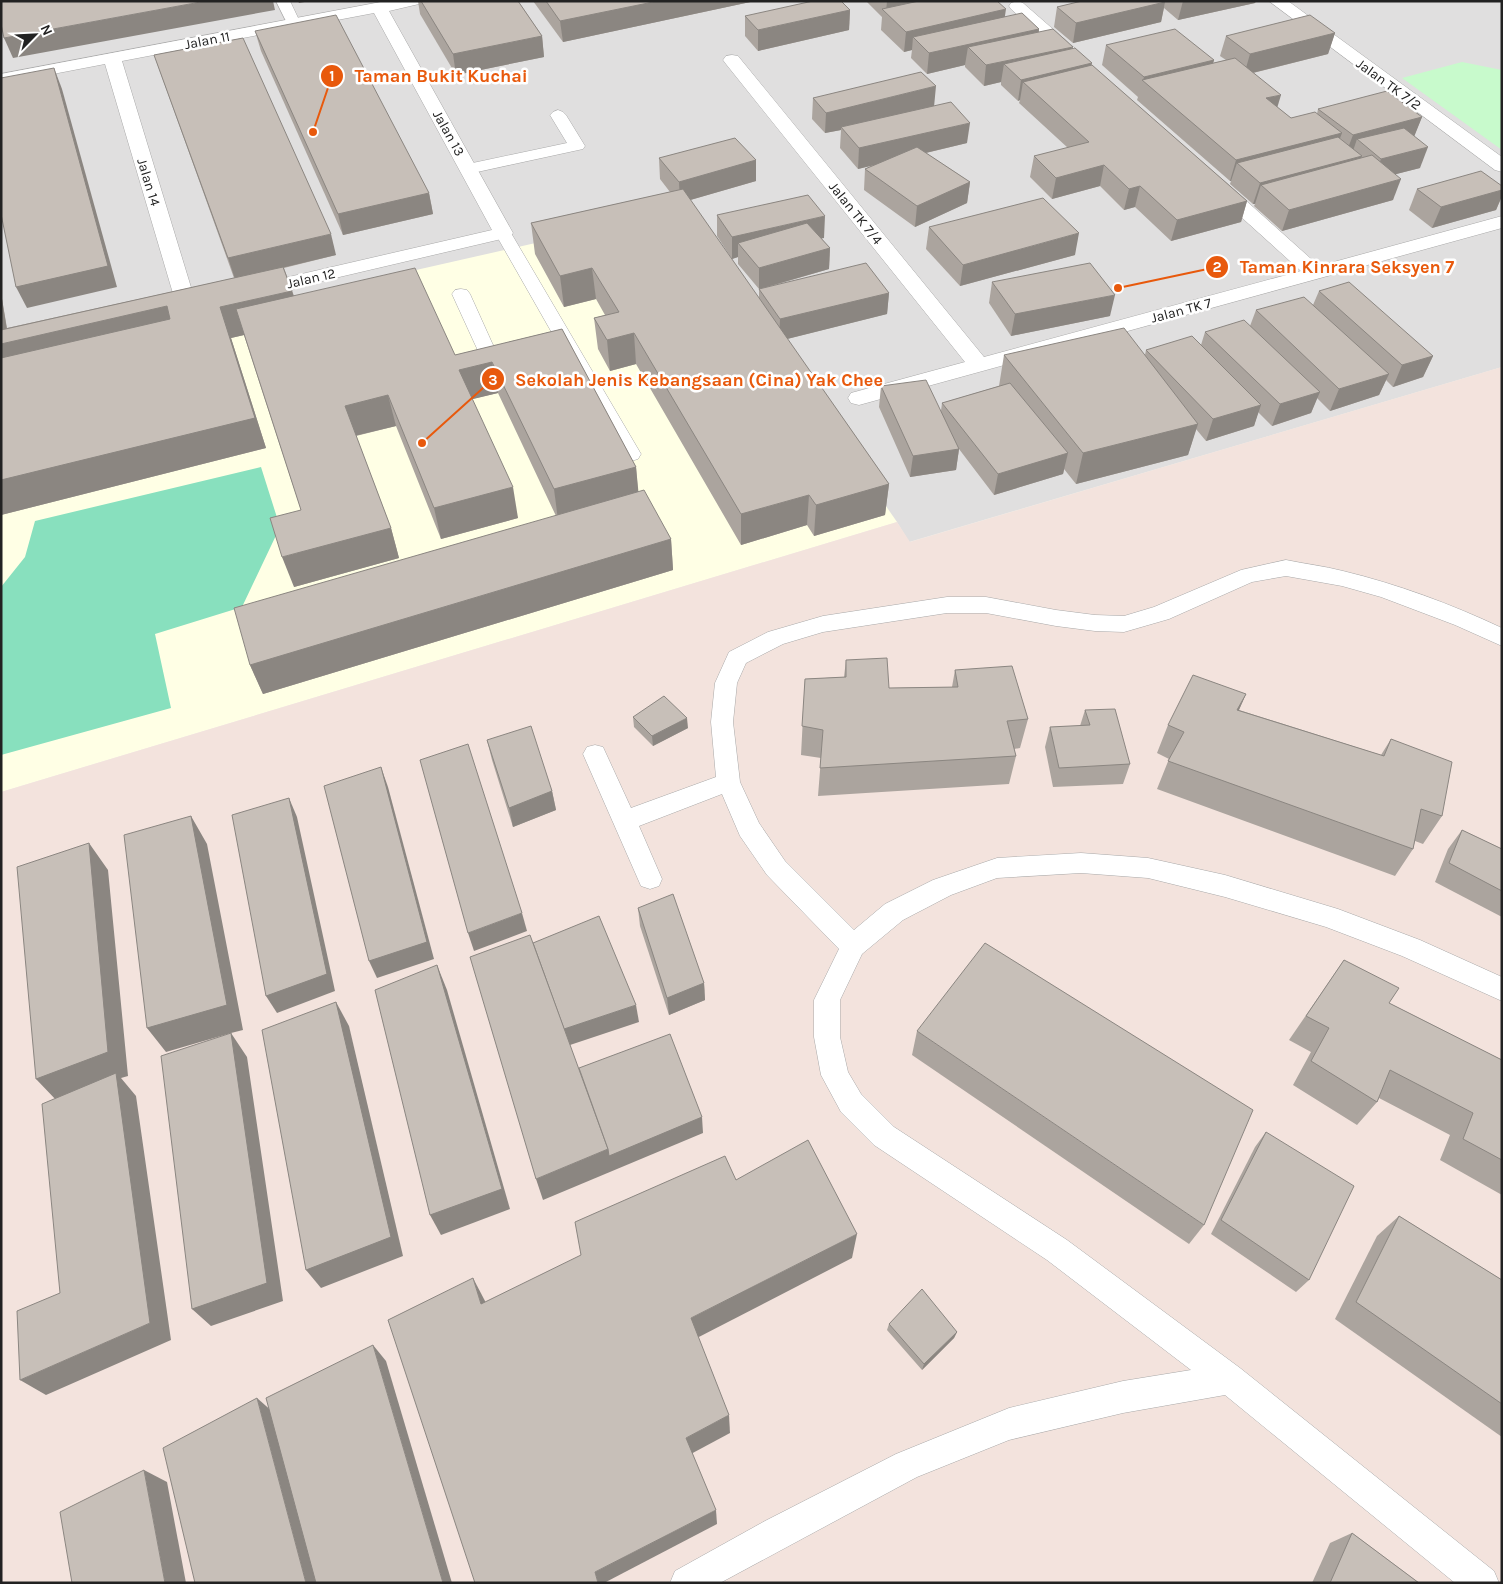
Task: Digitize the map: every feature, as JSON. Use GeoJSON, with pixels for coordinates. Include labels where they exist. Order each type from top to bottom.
{"type":"FeatureCollection","features":[{"type":"Feature","properties":{"kind":"street","name":"Jalan 11"},"geometry":{"type":"LineString","coordinates":[[1,79],[413,1]]}},
{"type":"Feature","properties":{"kind":"street","name":"Jalan TK 7/2"},"geometry":{"type":"LineString","coordinates":[[1277,1],[1502,166]]}},
{"type":"Feature","properties":{"kind":"street"},"geometry":{"type":"LineString","coordinates":[[1017,6],[1083,65]]}},
{"type":"Feature","properties":{"kind":"street","name":"Jalan 13"},"geometry":{"type":"LineString","coordinates":[[379,8],[504,233]]}},
{"type":"Feature","properties":{"kind":"street","name":"Jalan 14"},"geometry":{"type":"LineString","coordinates":[[112,58],[188,306]]}},
{"type":"Feature","properties":{"kind":"street","name":"Jalan TK 7/4"},"geometry":{"type":"LineString","coordinates":[[732,60],[979,365]]}},
{"type":"Feature","properties":{"kind":"street"},"geometry":{"type":"LineString","coordinates":[[1207,176],[1316,274]]}},
{"type":"Feature","properties":{"kind":"street","name":"Jalan TK 7"},"geometry":{"type":"LineString","coordinates":[[859,398],[1502,222]]}},
{"type":"Feature","properties":{"kind":"street","name":"Jalan 12"},"geometry":{"type":"LineString","coordinates":[[235,295],[504,233]]}},
{"type":"Feature","properties":{"kind":"lane"},"geometry":{"type":"LineString","coordinates":[[283,1],[294,24]]}},
{"type":"Feature","properties":{"kind":"lane"},"geometry":{"type":"LineString","coordinates":[[468,169],[577,146],[558,115]]}},
{"type":"Feature","properties":{"kind":"lane"},"geometry":{"type":"LineString","coordinates":[[504,233],[550,348],[631,454]]}},
{"type":"Feature","properties":{"kind":"lane"},"geometry":{"type":"LineString","coordinates":[[461,294],[485,349],[506,358],[550,348]]}},
{"type":"Feature","properties":{"kind":"lane"},"geometry":{"type":"LineString","coordinates":[[853,946],[776,868],[749,829],[728,782],[722,722],[726,683],[737,658],[776,638],[824,624],[947,604],[986,605],[1056,618],[1124,624],[1161,613],[1248,575],[1286,568],[1342,578],[1389,592],[1462,619],[1502,638]]}},
{"type":"Feature","properties":{"kind":"lane"},"geometry":{"type":"LineString","coordinates":[[595,754],[650,879]]}},
{"type":"Feature","properties":{"kind":"lane"},"geometry":{"type":"LineString","coordinates":[[624,821],[728,782]]}},
{"type":"Feature","properties":{"kind":"lane"},"geometry":{"type":"LineString","coordinates":[[1482,1583],[1228,1379],[1057,1250],[884,1136],[851,1103],[835,1075],[828,1037],[827,1000],[853,946],[894,912],[942,887],[997,868],[1082,863],[1148,868],[1224,886],[1329,917],[1411,948],[1502,989]]}},
{"type":"Feature","properties":{"kind":"lane"},"geometry":{"type":"LineString","coordinates":[[687,1583],[777,1533],[907,1465],[1009,1424],[1123,1397],[1228,1379]]}},
{"type":"Feature","properties":{"kind":"shaded area"},"geometry":{"type":"Polygon","coordinates":[[[1,1],[1502,1],[1502,367],[909,542],[897,522],[1,364],[1,1]]]}},
{"type":"Feature","properties":{"kind":"shaded area"},"geometry":{"type":"Polygon","coordinates":[[[681,210],[897,522],[1,792],[1,364],[681,210]]]}},
{"type":"Feature","properties":{"kind":"shaded area"},"geometry":{"type":"Polygon","coordinates":[[[1502,367],[1502,1583],[1,1583],[1,792],[897,522],[910,542],[1502,367]]]}},
{"type":"Feature","properties":{"kind":"green space"},"geometry":{"type":"Polygon","coordinates":[[[1462,62],[1502,70],[1502,150],[1402,78],[1462,62]]]}},
{"type":"Feature","properties":{"kind":"green space"},"geometry":{"type":"Polygon","coordinates":[[[261,467],[280,527],[242,607],[155,634],[171,708],[1,755],[1,587],[25,557],[35,521],[261,467]]]}},
{"type":"Feature","properties":{"kind":"building"},"geometry":{"type":"Polygon","coordinates":[[[1,1],[206,1],[4,38],[1,24],[1,1]]]}},
{"type":"Feature","properties":{"kind":"building"},"geometry":{"type":"Polygon","coordinates":[[[421,1],[518,1],[542,36],[453,54],[421,1]]]}},
{"type":"Feature","properties":{"kind":"building"},"geometry":{"type":"Polygon","coordinates":[[[546,1],[658,1],[560,21],[546,1]]]}},
{"type":"Feature","properties":{"kind":"building"},"geometry":{"type":"Polygon","coordinates":[[[813,1],[841,1],[850,10],[758,30],[745,16],[813,1]]]}},
{"type":"Feature","properties":{"kind":"building"},"geometry":{"type":"Polygon","coordinates":[[[919,1],[997,1],[1006,9],[906,32],[882,9],[919,1]]]}},
{"type":"Feature","properties":{"kind":"building"},"geometry":{"type":"Polygon","coordinates":[[[1082,1],[1165,2],[1076,23],[1057,7],[1082,1]]]}},
{"type":"Feature","properties":{"kind":"building"},"geometry":{"type":"Polygon","coordinates":[[[1022,13],[1039,29],[929,53],[913,37],[1022,13]]]}},
{"type":"Feature","properties":{"kind":"building"},"geometry":{"type":"Polygon","coordinates":[[[336,15],[429,193],[338,214],[255,31],[336,15]]]}},
{"type":"Feature","properties":{"kind":"building"},"geometry":{"type":"Polygon","coordinates":[[[1310,15],[1335,33],[1250,54],[1226,36],[1310,15]]]}},
{"type":"Feature","properties":{"kind":"building"},"geometry":{"type":"Polygon","coordinates":[[[1053,29],[1073,47],[986,65],[968,47],[1053,29]]]}},
{"type":"Feature","properties":{"kind":"building"},"geometry":{"type":"Polygon","coordinates":[[[1175,29],[1214,60],[1144,77],[1106,45],[1175,29]]]}},
{"type":"Feature","properties":{"kind":"building"},"geometry":{"type":"Polygon","coordinates":[[[243,38],[331,234],[228,258],[154,55],[243,38]]]}},
{"type":"Feature","properties":{"kind":"building"},"geometry":{"type":"Polygon","coordinates":[[[1075,48],[1092,63],[1021,80],[1004,64],[1075,48]]]}},
{"type":"Feature","properties":{"kind":"building"},"geometry":{"type":"Polygon","coordinates":[[[1235,58],[1281,95],[1266,98],[1291,118],[1315,112],[1342,133],[1236,160],[1142,80],[1235,58]]]}},
{"type":"Feature","properties":{"kind":"building"},"geometry":{"type":"Polygon","coordinates":[[[1092,65],[1247,201],[1177,220],[1140,186],[1129,189],[1104,165],[1056,178],[1034,156],[1089,142],[1023,82],[1092,65]]]}},
{"type":"Feature","properties":{"kind":"building"},"geometry":{"type":"Polygon","coordinates":[[[54,68],[108,266],[16,287],[1,214],[1,78],[54,68]]]}},
{"type":"Feature","properties":{"kind":"building"},"geometry":{"type":"Polygon","coordinates":[[[921,72],[936,86],[826,113],[813,98],[921,72]]]}},
{"type":"Feature","properties":{"kind":"building"},"geometry":{"type":"Polygon","coordinates":[[[1387,91],[1422,117],[1353,135],[1318,109],[1387,91]]]}},
{"type":"Feature","properties":{"kind":"building"},"geometry":{"type":"Polygon","coordinates":[[[951,102],[970,123],[859,148],[841,127],[951,102]]]}},
{"type":"Feature","properties":{"kind":"building"},"geometry":{"type":"Polygon","coordinates":[[[1404,128],[1428,147],[1381,159],[1357,139],[1404,128]]]}},
{"type":"Feature","properties":{"kind":"building"},"geometry":{"type":"Polygon","coordinates":[[[1338,137],[1362,156],[1260,183],[1237,163],[1338,137]]]}},
{"type":"Feature","properties":{"kind":"building"},"geometry":{"type":"Polygon","coordinates":[[[735,138],[756,160],[679,182],[659,158],[735,138]]]}},
{"type":"Feature","properties":{"kind":"building"},"geometry":{"type":"Polygon","coordinates":[[[917,147],[970,182],[917,206],[865,169],[917,147]]]}},
{"type":"Feature","properties":{"kind":"building"},"geometry":{"type":"Polygon","coordinates":[[[1372,155],[1401,179],[1289,210],[1261,185],[1372,155]]]}},
{"type":"Feature","properties":{"kind":"building"},"geometry":{"type":"Polygon","coordinates":[[[1481,171],[1502,186],[1502,190],[1441,207],[1417,189],[1481,171]]]}},
{"type":"Feature","properties":{"kind":"building"},"geometry":{"type":"Polygon","coordinates":[[[683,189],[889,484],[816,505],[809,495],[741,514],[634,333],[607,340],[594,318],[619,312],[592,268],[560,276],[531,223],[683,189]]]}},
{"type":"Feature","properties":{"kind":"building"},"geometry":{"type":"Polygon","coordinates":[[[808,195],[825,216],[732,237],[717,215],[808,195]]]}},
{"type":"Feature","properties":{"kind":"building"},"geometry":{"type":"Polygon","coordinates":[[[1043,198],[1079,233],[963,265],[929,227],[1043,198]]]}},
{"type":"Feature","properties":{"kind":"building"},"geometry":{"type":"Polygon","coordinates":[[[807,223],[830,248],[759,268],[738,243],[807,223]]]}},
{"type":"Feature","properties":{"kind":"building"},"geometry":{"type":"Polygon","coordinates":[[[866,263],[889,293],[780,319],[759,289],[866,263]]]}},
{"type":"Feature","properties":{"kind":"building"},"geometry":{"type":"Polygon","coordinates":[[[1090,263],[1115,295],[1015,314],[992,282],[1090,263]]]}},
{"type":"Feature","properties":{"kind":"building"},"geometry":{"type":"Polygon","coordinates":[[[283,267],[292,291],[220,307],[255,418],[1,480],[1,358],[170,319],[167,306],[1,344],[1,330],[283,267]]]}},
{"type":"Feature","properties":{"kind":"building"},"geometry":{"type":"Polygon","coordinates":[[[415,268],[455,355],[562,329],[636,467],[554,489],[492,362],[459,370],[513,487],[434,508],[388,395],[345,406],[391,528],[282,557],[270,518],[301,510],[236,309],[415,268]]]}},
{"type":"Feature","properties":{"kind":"building"},"geometry":{"type":"Polygon","coordinates":[[[1349,282],[1433,356],[1402,365],[1319,291],[1349,282]]]}},
{"type":"Feature","properties":{"kind":"building"},"geometry":{"type":"Polygon","coordinates":[[[1304,297],[1389,374],[1339,389],[1256,310],[1304,297]]]}},
{"type":"Feature","properties":{"kind":"building"},"geometry":{"type":"Polygon","coordinates":[[[1244,320],[1320,392],[1280,404],[1205,332],[1244,320]]]}},
{"type":"Feature","properties":{"kind":"building"},"geometry":{"type":"Polygon","coordinates":[[[1124,328],[1198,424],[1083,453],[1004,355],[1124,328]]]}},
{"type":"Feature","properties":{"kind":"building"},"geometry":{"type":"Polygon","coordinates":[[[1192,336],[1261,405],[1213,419],[1146,350],[1192,336]]]}},
{"type":"Feature","properties":{"kind":"building"},"geometry":{"type":"Polygon","coordinates":[[[926,380],[959,449],[913,456],[881,386],[926,380]]]}},
{"type":"Feature","properties":{"kind":"building"},"geometry":{"type":"Polygon","coordinates":[[[1010,383],[1068,453],[998,474],[942,403],[1010,383]]]}},
{"type":"Feature","properties":{"kind":"building"},"geometry":{"type":"Polygon","coordinates":[[[644,490],[671,539],[250,665],[234,608],[644,490]]]}},
{"type":"Feature","properties":{"kind":"building"},"geometry":{"type":"Polygon","coordinates":[[[887,658],[889,688],[958,687],[955,670],[1012,666],[1028,719],[1007,721],[1016,756],[820,768],[823,730],[802,726],[805,679],[846,677],[846,660],[887,658]]]}},
{"type":"Feature","properties":{"kind":"building"},"geometry":{"type":"Polygon","coordinates":[[[1193,675],[1246,694],[1237,710],[1384,756],[1391,739],[1452,762],[1442,816],[1421,809],[1413,849],[1168,761],[1184,732],[1168,725],[1193,675]]]}},
{"type":"Feature","properties":{"kind":"building"},"geometry":{"type":"Polygon","coordinates":[[[664,696],[687,718],[652,736],[633,717],[664,696]]]}},
{"type":"Feature","properties":{"kind":"building"},"geometry":{"type":"Polygon","coordinates":[[[1115,709],[1130,764],[1059,768],[1050,727],[1090,725],[1085,710],[1115,709]]]}},
{"type":"Feature","properties":{"kind":"building"},"geometry":{"type":"Polygon","coordinates":[[[531,726],[552,791],[509,808],[487,740],[531,726]]]}},
{"type":"Feature","properties":{"kind":"building"},"geometry":{"type":"Polygon","coordinates":[[[468,744],[522,913],[468,933],[420,760],[468,744]]]}},
{"type":"Feature","properties":{"kind":"building"},"geometry":{"type":"Polygon","coordinates":[[[381,767],[427,942],[369,961],[324,786],[381,767]]]}},
{"type":"Feature","properties":{"kind":"building"},"geometry":{"type":"Polygon","coordinates":[[[289,798],[327,974],[266,996],[232,815],[289,798]]]}},
{"type":"Feature","properties":{"kind":"building"},"geometry":{"type":"Polygon","coordinates":[[[191,816],[227,1005],[147,1028],[124,835],[191,816]]]}},
{"type":"Feature","properties":{"kind":"building"},"geometry":{"type":"Polygon","coordinates":[[[1462,830],[1502,849],[1502,891],[1449,863],[1462,830]]]}},
{"type":"Feature","properties":{"kind":"building"},"geometry":{"type":"Polygon","coordinates":[[[89,843],[108,1052],[36,1079],[17,867],[89,843]]]}},
{"type":"Feature","properties":{"kind":"building"},"geometry":{"type":"Polygon","coordinates":[[[673,894],[704,983],[667,998],[638,908],[673,894]]]}},
{"type":"Feature","properties":{"kind":"building"},"geometry":{"type":"Polygon","coordinates":[[[599,916],[636,1005],[564,1029],[533,943],[599,916]]]}},
{"type":"Feature","properties":{"kind":"building"},"geometry":{"type":"Polygon","coordinates":[[[530,935],[608,1149],[536,1179],[470,957],[530,935]]]}},
{"type":"Feature","properties":{"kind":"building"},"geometry":{"type":"Polygon","coordinates":[[[985,943],[1253,1110],[1204,1225],[917,1031],[985,943]]]}},
{"type":"Feature","properties":{"kind":"building"},"geometry":{"type":"Polygon","coordinates":[[[1344,960],[1399,988],[1389,1003],[1502,1060],[1502,1160],[1463,1139],[1473,1113],[1390,1070],[1377,1102],[1311,1061],[1329,1028],[1306,1016],[1344,960]]]}},
{"type":"Feature","properties":{"kind":"building"},"geometry":{"type":"Polygon","coordinates":[[[437,965],[502,1189],[430,1215],[375,990],[437,965]]]}},
{"type":"Feature","properties":{"kind":"building"},"geometry":{"type":"Polygon","coordinates":[[[336,1002],[391,1237],[306,1270],[262,1030],[336,1002]]]}},
{"type":"Feature","properties":{"kind":"building"},"geometry":{"type":"Polygon","coordinates":[[[231,1033],[267,1283],[192,1309],[161,1056],[231,1033]]]}},
{"type":"Feature","properties":{"kind":"building"},"geometry":{"type":"Polygon","coordinates":[[[670,1034],[702,1117],[609,1156],[579,1068],[670,1034]]]}},
{"type":"Feature","properties":{"kind":"building"},"geometry":{"type":"Polygon","coordinates":[[[116,1073],[150,1323],[20,1380],[17,1311],[60,1293],[42,1104],[116,1073]]]}},
{"type":"Feature","properties":{"kind":"building"},"geometry":{"type":"Polygon","coordinates":[[[1266,1132],[1354,1186],[1309,1280],[1221,1220],[1266,1132]]]}},
{"type":"Feature","properties":{"kind":"building"},"geometry":{"type":"Polygon","coordinates":[[[808,1140],[857,1234],[691,1318],[729,1415],[686,1438],[716,1510],[595,1572],[598,1583],[475,1583],[388,1320],[473,1278],[481,1304],[581,1255],[575,1222],[725,1156],[736,1180],[808,1140]]]}},
{"type":"Feature","properties":{"kind":"building"},"geometry":{"type":"Polygon","coordinates":[[[1399,1216],[1502,1280],[1502,1404],[1356,1302],[1399,1216]]]}},
{"type":"Feature","properties":{"kind":"building"},"geometry":{"type":"Polygon","coordinates":[[[922,1289],[957,1332],[924,1364],[889,1324],[922,1289]]]}},
{"type":"Feature","properties":{"kind":"building"},"geometry":{"type":"Polygon","coordinates":[[[373,1345],[443,1583],[316,1583],[266,1398],[373,1345]]]}},
{"type":"Feature","properties":{"kind":"building"},"geometry":{"type":"Polygon","coordinates":[[[257,1398],[306,1583],[195,1583],[163,1448],[257,1398]]]}},
{"type":"Feature","properties":{"kind":"building"},"geometry":{"type":"Polygon","coordinates":[[[144,1470],[165,1583],[72,1583],[60,1512],[144,1470]]]}},
{"type":"Feature","properties":{"kind":"building"},"geometry":{"type":"Polygon","coordinates":[[[1352,1533],[1419,1583],[1330,1583],[1352,1533]]]}},
{"type":"Feature","properties":{"kind":"place","name":"Taman Bukit Kuchai"},"geometry":{"type":"Point","coordinates":[313,132]}},
{"type":"Feature","properties":{"kind":"place","name":"Taman Kinrara Seksyen 7"},"geometry":{"type":"Point","coordinates":[1118,288]}},
{"type":"Feature","properties":{"kind":"place","name":"Sekolah Jenis Kebangsaan (Cina) Yak Chee"},"geometry":{"type":"Point","coordinates":[422,443]}}]}
